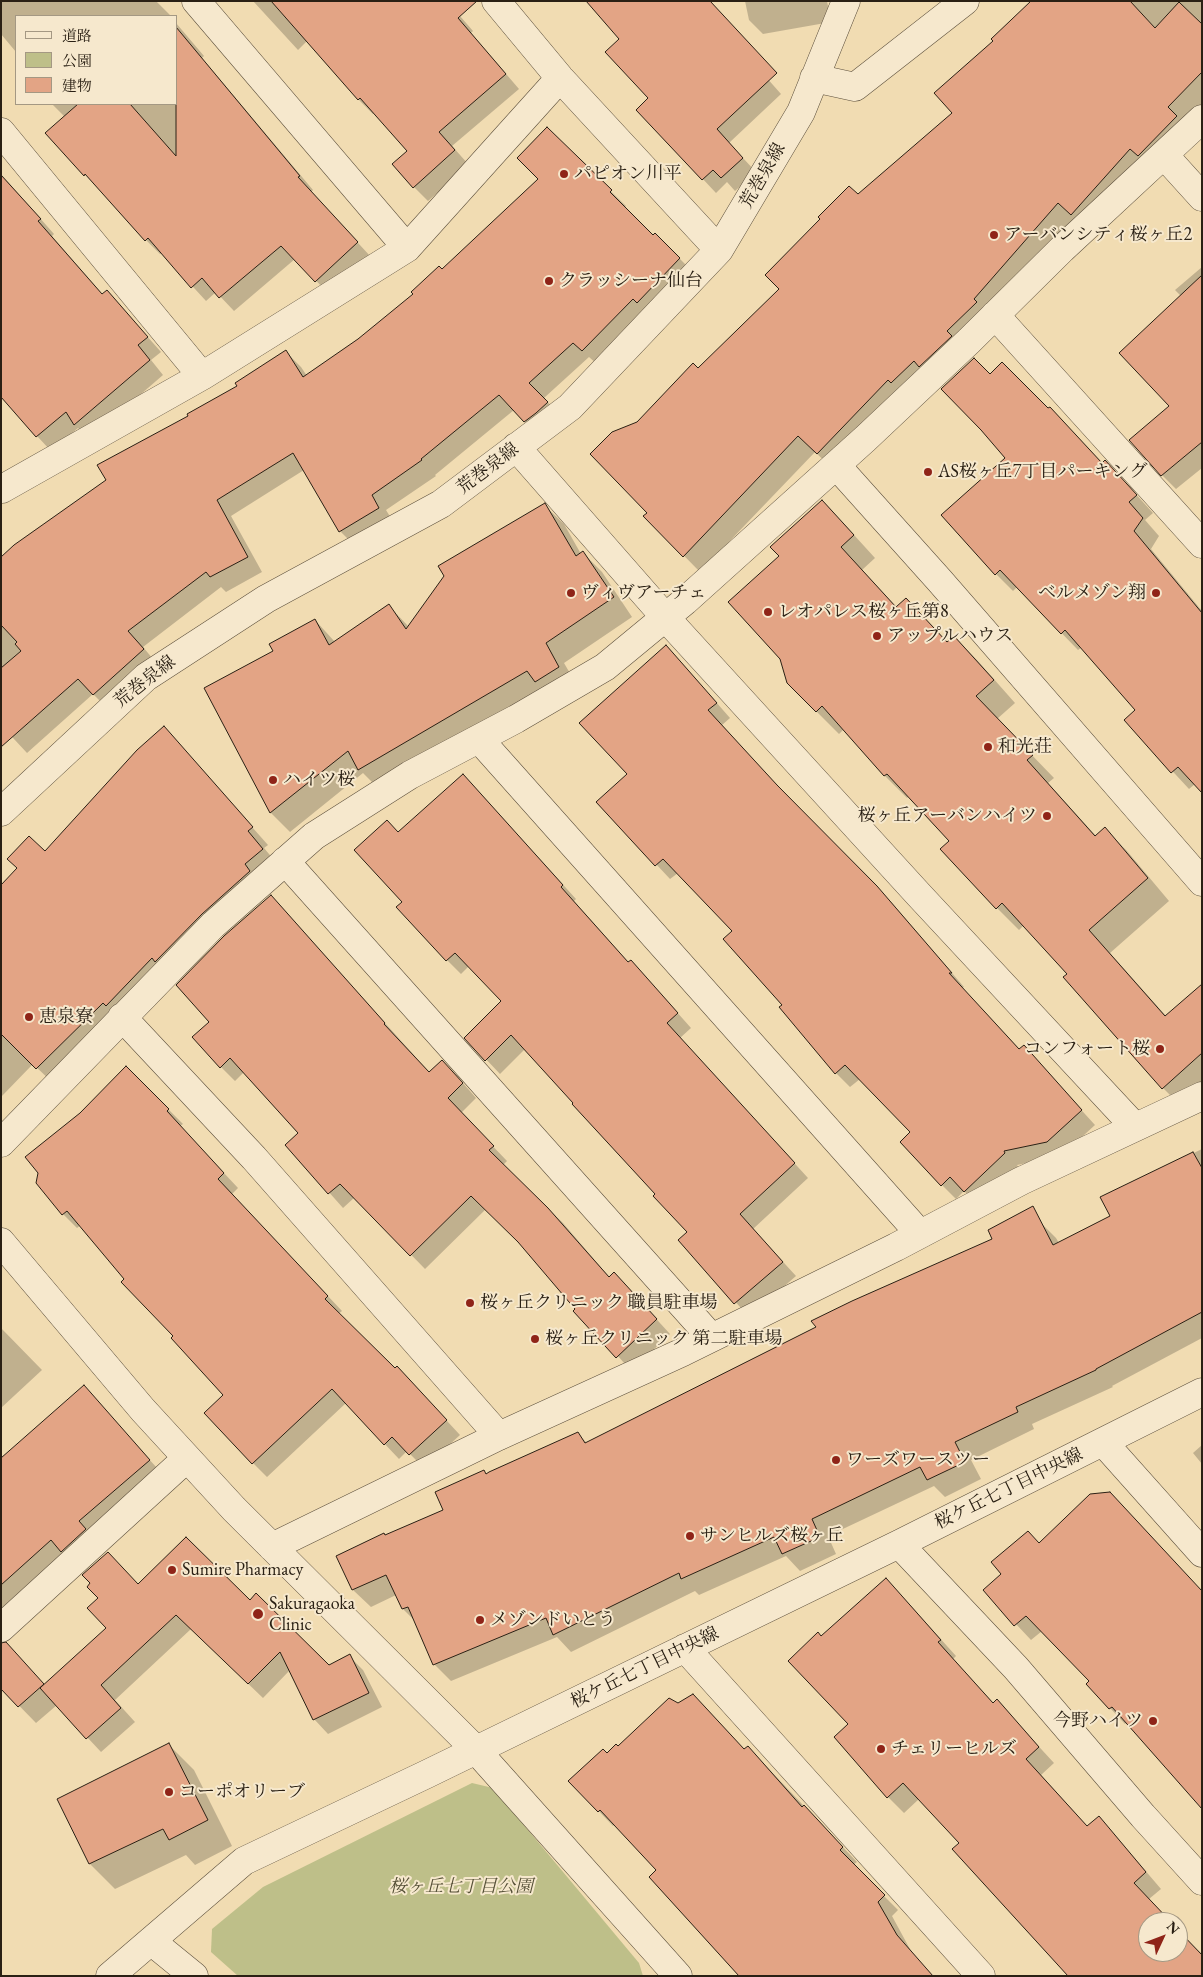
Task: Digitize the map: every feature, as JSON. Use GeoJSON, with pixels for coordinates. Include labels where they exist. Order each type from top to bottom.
{"type":"FeatureCollection","features":[{"type":"Feature","properties":{"kind":"street"},"geometry":{"type":"LineString","coordinates":[[196,1],[407,248]]}},
{"type":"Feature","properties":{"kind":"street"},"geometry":{"type":"LineString","coordinates":[[496,1],[560,78],[719,250]]}},
{"type":"Feature","properties":{"kind":"street","name":"荒巻泉線"},"geometry":{"type":"LineString","coordinates":[[1,812],[146,677],[266,599],[441,504],[570,406],[719,250],[800,112],[846,1]]}},
{"type":"Feature","properties":{"kind":"street"},"geometry":{"type":"LineString","coordinates":[[814,78],[855,87],[965,1]]}},
{"type":"Feature","properties":{"kind":"street"},"geometry":{"type":"LineString","coordinates":[[2,489],[202,376],[407,248],[560,78]]}},
{"type":"Feature","properties":{"kind":"street"},"geometry":{"type":"LineString","coordinates":[[1,1143],[213,924],[314,836],[402,780],[479,739],[605,667],[665,618],[836,464],[1202,119]]}},
{"type":"Feature","properties":{"kind":"street"},"geometry":{"type":"LineString","coordinates":[[1,132],[202,376]]}},
{"type":"Feature","properties":{"kind":"street"},"geometry":{"type":"LineString","coordinates":[[1164,155],[1202,197]]}},
{"type":"Feature","properties":{"kind":"street"},"geometry":{"type":"LineString","coordinates":[[995,315],[1202,544]]}},
{"type":"Feature","properties":{"kind":"street"},"geometry":{"type":"LineString","coordinates":[[516,447],[665,618],[1135,1127]]}},
{"type":"Feature","properties":{"kind":"street"},"geometry":{"type":"LineString","coordinates":[[836,464],[1202,882]]}},
{"type":"Feature","properties":{"kind":"street"},"geometry":{"type":"LineString","coordinates":[[479,739],[920,1234]]}},
{"type":"Feature","properties":{"kind":"street"},"geometry":{"type":"LineString","coordinates":[[286,862],[711,1337]]}},
{"type":"Feature","properties":{"kind":"street"},"geometry":{"type":"LineString","coordinates":[[122,1017],[254,1158],[499,1436]]}},
{"type":"Feature","properties":{"kind":"street"},"geometry":{"type":"LineString","coordinates":[[272,1547],[499,1436],[711,1337],[920,1234],[1021,1181],[1202,1096]]}},
{"type":"Feature","properties":{"kind":"street"},"geometry":{"type":"LineString","coordinates":[[1,1242],[137,1403],[234,1509],[476,1750],[678,1976]]}},
{"type":"Feature","properties":{"kind":"street","name":"桜ケ丘七丁目中央線"},"geometry":{"type":"LineString","coordinates":[[110,1976],[244,1861],[899,1544],[1202,1392]]}},
{"type":"Feature","properties":{"kind":"street"},"geometry":{"type":"LineString","coordinates":[[1103,1442],[1202,1554]]}},
{"type":"Feature","properties":{"kind":"street"},"geometry":{"type":"LineString","coordinates":[[1,1628],[187,1458]]}},
{"type":"Feature","properties":{"kind":"street"},"geometry":{"type":"LineString","coordinates":[[899,1544],[1016,1668],[1143,1816],[1202,1881]]}},
{"type":"Feature","properties":{"kind":"street"},"geometry":{"type":"LineString","coordinates":[[685,1648],[981,1976]]}},
{"type":"Feature","properties":{"kind":"street"},"geometry":{"type":"LineString","coordinates":[[151,1941],[194,1976]]}},
{"type":"Feature","properties":{"kind":"green space","name":"桜ヶ丘七丁目公園"},"geometry":{"type":"Polygon","coordinates":[[[472,1783],[493,1788],[639,1963],[643,1976],[238,1976],[211,1952],[212,1929],[263,1887],[472,1783]]]}},
{"type":"Feature","properties":{"kind":"building"},"geometry":{"type":"Polygon","coordinates":[[[271,1],[477,1],[458,18],[506,74],[439,132],[455,150],[413,188],[392,164],[407,151],[360,98],[358,100],[271,1]]]}},
{"type":"Feature","properties":{"kind":"building"},"geometry":{"type":"Polygon","coordinates":[[[586,1],[710,1],[777,73],[717,129],[743,158],[721,178],[713,170],[702,180],[636,110],[648,98],[605,52],[619,39],[586,1]]]}},
{"type":"Feature","properties":{"kind":"building"},"geometry":{"type":"Polygon","coordinates":[[[1031,1],[1130,1],[1155,28],[1179,2],[1202,24],[1202,72],[1168,107],[1177,116],[1138,156],[1130,149],[1071,215],[1058,203],[974,299],[977,302],[947,331],[952,336],[919,367],[914,361],[891,383],[888,380],[817,454],[798,436],[683,557],[643,516],[647,513],[590,454],[612,432],[637,422],[693,363],[698,368],[779,289],[765,275],[820,219],[818,217],[849,186],[858,194],[952,113],[934,93],[993,41],[991,39],[1031,1]]]}},
{"type":"Feature","properties":{"kind":"building"},"geometry":{"type":"Polygon","coordinates":[[[178,29],[300,176],[298,177],[358,242],[315,282],[281,246],[219,298],[202,278],[191,288],[148,238],[145,241],[45,133],[77,105],[131,105],[176,156],[178,29]]]}},
{"type":"Feature","properties":{"kind":"building"},"geometry":{"type":"Polygon","coordinates":[[[547,127],[612,190],[610,192],[653,235],[655,233],[680,258],[637,303],[633,299],[582,351],[573,343],[529,383],[548,402],[536,413],[524,422],[499,395],[422,460],[372,495],[379,508],[339,532],[293,453],[217,500],[248,557],[210,577],[206,572],[128,631],[144,649],[93,695],[78,679],[1,747],[1,668],[21,651],[15,644],[17,642],[1,625],[1,557],[14,545],[106,480],[97,465],[188,416],[187,414],[237,386],[235,383],[286,350],[303,377],[358,339],[413,294],[411,292],[439,266],[442,269],[538,179],[517,158],[547,127]]]}},
{"type":"Feature","properties":{"kind":"building"},"geometry":{"type":"Polygon","coordinates":[[[1,175],[41,219],[38,221],[102,294],[107,290],[148,337],[138,345],[150,360],[74,425],[66,412],[36,437],[1,397],[1,175]]]}},
{"type":"Feature","properties":{"kind":"building"},"geometry":{"type":"Polygon","coordinates":[[[1202,275],[1202,442],[1161,476],[1129,440],[1169,406],[1119,353],[1202,275]]]}},
{"type":"Feature","properties":{"kind":"building"},"geometry":{"type":"Polygon","coordinates":[[[974,358],[990,374],[1002,362],[1048,408],[1050,407],[1102,463],[1105,460],[1137,495],[1129,502],[1143,518],[1134,531],[1202,613],[1202,793],[1178,767],[1171,773],[1124,720],[1135,710],[1065,630],[1061,634],[1000,570],[995,575],[941,515],[1005,458],[941,389],[974,358]]]}},
{"type":"Feature","properties":{"kind":"building"},"geometry":{"type":"Polygon","coordinates":[[[822,500],[854,535],[841,547],[896,607],[906,598],[947,642],[954,636],[994,680],[976,696],[1033,755],[1027,760],[1095,836],[1105,827],[1148,878],[1089,930],[1165,1016],[1202,984],[1202,1053],[1162,1089],[1063,977],[1067,974],[1002,903],[996,909],[940,849],[949,841],[887,774],[884,776],[822,706],[816,712],[787,683],[780,659],[728,602],[779,556],[770,547],[822,500]]]}},
{"type":"Feature","properties":{"kind":"building"},"geometry":{"type":"Polygon","coordinates":[[[545,503],[576,556],[583,551],[614,597],[546,643],[559,667],[535,682],[527,671],[358,770],[348,751],[270,813],[204,688],[273,651],[269,644],[315,619],[329,645],[389,604],[406,629],[444,576],[438,566],[545,503]]]}},
{"type":"Feature","properties":{"kind":"building"},"geometry":{"type":"Polygon","coordinates":[[[666,645],[717,703],[708,710],[777,785],[877,886],[952,973],[949,973],[1019,1049],[1024,1045],[1082,1110],[1047,1142],[1004,1151],[1005,1153],[964,1192],[950,1177],[941,1186],[900,1142],[910,1132],[845,1065],[835,1074],[779,1007],[782,1005],[723,939],[732,931],[663,859],[655,866],[596,802],[627,774],[579,723],[666,645]]]}},
{"type":"Feature","properties":{"kind":"building"},"geometry":{"type":"Polygon","coordinates":[[[164,726],[253,827],[248,831],[263,849],[245,864],[250,871],[202,914],[155,962],[152,958],[106,1006],[103,1003],[36,1069],[1,1034],[1,885],[17,868],[7,859],[29,836],[45,851],[137,750],[164,726]]]}},
{"type":"Feature","properties":{"kind":"building"},"geometry":{"type":"Polygon","coordinates":[[[463,774],[563,885],[561,887],[628,962],[631,960],[678,1013],[667,1023],[795,1163],[740,1214],[783,1262],[734,1304],[678,1240],[687,1232],[511,1035],[485,1061],[464,1038],[501,1001],[455,953],[446,961],[396,907],[402,902],[354,850],[387,820],[398,832],[463,774]]]}},
{"type":"Feature","properties":{"kind":"building"},"geometry":{"type":"Polygon","coordinates":[[[271,895],[384,1024],[429,1072],[442,1060],[463,1083],[448,1098],[494,1146],[489,1150],[548,1208],[609,1277],[614,1272],[657,1319],[616,1358],[573,1311],[575,1309],[518,1242],[471,1196],[410,1256],[340,1184],[328,1194],[285,1145],[298,1133],[230,1058],[220,1068],[192,1037],[209,1022],[176,985],[224,936],[271,895]]]}},
{"type":"Feature","properties":{"kind":"building"},"geometry":{"type":"Polygon","coordinates":[[[126,1066],[169,1109],[167,1111],[224,1173],[218,1179],[328,1296],[325,1299],[395,1368],[397,1366],[447,1420],[409,1455],[392,1437],[384,1445],[332,1389],[252,1464],[204,1413],[223,1395],[171,1338],[173,1336],[121,1282],[124,1279],[67,1211],[62,1215],[36,1183],[38,1173],[25,1157],[80,1113],[126,1066]]]}},
{"type":"Feature","properties":{"kind":"building"},"geometry":{"type":"Polygon","coordinates":[[[1193,1152],[1202,1168],[1202,1312],[1096,1370],[1016,1407],[1018,1412],[955,1442],[965,1462],[927,1480],[920,1467],[812,1519],[820,1537],[782,1554],[774,1537],[681,1579],[679,1573],[553,1635],[546,1618],[433,1665],[408,1607],[402,1609],[386,1575],[352,1590],[336,1556],[384,1533],[385,1535],[443,1510],[435,1492],[484,1470],[486,1474],[578,1432],[585,1443],[816,1327],[811,1321],[992,1239],[988,1230],[1033,1206],[1053,1245],[1110,1216],[1100,1197],[1193,1152]]]}},
{"type":"Feature","properties":{"kind":"building"},"geometry":{"type":"Polygon","coordinates":[[[84,1385],[150,1460],[79,1521],[86,1529],[61,1552],[51,1540],[1,1585],[1,1458],[84,1385]]]}},
{"type":"Feature","properties":{"kind":"building"},"geometry":{"type":"Polygon","coordinates":[[[1110,1492],[1202,1591],[1202,1809],[1112,1707],[1109,1709],[1086,1684],[1089,1681],[1026,1616],[1014,1626],[983,1590],[1001,1574],[991,1562],[1028,1531],[1039,1543],[1090,1494],[1110,1492]]]}},
{"type":"Feature","properties":{"kind":"building"},"geometry":{"type":"Polygon","coordinates":[[[186,1537],[250,1600],[256,1593],[329,1665],[350,1654],[369,1693],[313,1720],[280,1652],[248,1684],[176,1615],[101,1685],[121,1708],[86,1739],[40,1688],[106,1628],[87,1608],[98,1598],[87,1587],[90,1583],[82,1575],[108,1552],[138,1584],[186,1537]]]}},
{"type":"Feature","properties":{"kind":"building"},"geometry":{"type":"Polygon","coordinates":[[[886,1578],[941,1640],[938,1642],[993,1703],[997,1699],[1039,1747],[1026,1759],[1087,1826],[1099,1816],[1146,1872],[1134,1883],[1162,1912],[1138,1912],[1138,1962],[1188,1962],[1188,1940],[1202,1955],[1202,1976],[1068,1976],[952,1849],[959,1843],[903,1783],[887,1798],[834,1737],[848,1724],[788,1661],[818,1632],[821,1636],[886,1578]]]}},
{"type":"Feature","properties":{"kind":"building"},"geometry":{"type":"Polygon","coordinates":[[[6,1642],[44,1684],[18,1707],[1,1689],[1,1643],[6,1642]]]}},
{"type":"Feature","properties":{"kind":"building"},"geometry":{"type":"Polygon","coordinates":[[[693,1694],[744,1749],[748,1746],[802,1807],[804,1805],[843,1847],[840,1850],[885,1895],[878,1902],[897,1935],[933,1976],[739,1976],[649,1877],[656,1870],[600,1810],[598,1812],[568,1781],[603,1749],[607,1753],[616,1744],[618,1746],[669,1698],[678,1703],[693,1694]]]}},
{"type":"Feature","properties":{"kind":"building"},"geometry":{"type":"Polygon","coordinates":[[[169,1743],[208,1820],[169,1840],[163,1829],[89,1864],[57,1799],[169,1743]]]}},
{"type":"Feature","properties":{"kind":"place","name":"パピオン川平"},"geometry":{"type":"Point","coordinates":[564,174]}},
{"type":"Feature","properties":{"kind":"place","name":"アーバンシティ桜ヶ丘2"},"geometry":{"type":"Point","coordinates":[994,235]}},
{"type":"Feature","properties":{"kind":"place","name":"クラッシーナ仙台"},"geometry":{"type":"Point","coordinates":[549,281]}},
{"type":"Feature","properties":{"kind":"place","name":"AS桜ヶ丘7丁目パーキング"},"geometry":{"type":"Point","coordinates":[928,472]}},
{"type":"Feature","properties":{"kind":"place","name":"ヴィヴアーチェ"},"geometry":{"type":"Point","coordinates":[571,593]}},
{"type":"Feature","properties":{"kind":"place","name":"ベルメゾン翔"},"geometry":{"type":"Point","coordinates":[1156,593]}},
{"type":"Feature","properties":{"kind":"place","name":"レオパレス桜ヶ丘第8"},"geometry":{"type":"Point","coordinates":[768,612]}},
{"type":"Feature","properties":{"kind":"place","name":"アップルハウス"},"geometry":{"type":"Point","coordinates":[877,636]}},
{"type":"Feature","properties":{"kind":"place","name":"和光荘"},"geometry":{"type":"Point","coordinates":[988,747]}},
{"type":"Feature","properties":{"kind":"place","name":"ハイツ桜"},"geometry":{"type":"Point","coordinates":[273,780]}},
{"type":"Feature","properties":{"kind":"place","name":"桜ヶ丘アーバンハイツ"},"geometry":{"type":"Point","coordinates":[1047,816]}},
{"type":"Feature","properties":{"kind":"place","name":"恵泉寮"},"geometry":{"type":"Point","coordinates":[29,1017]}},
{"type":"Feature","properties":{"kind":"place","name":"コンフォート桜"},"geometry":{"type":"Point","coordinates":[1160,1049]}},
{"type":"Feature","properties":{"kind":"place","name":"桜ヶ丘クリニック 職員駐車場"},"geometry":{"type":"Point","coordinates":[470,1303]}},
{"type":"Feature","properties":{"kind":"place","name":"桜ヶ丘クリニック 第二駐車場"},"geometry":{"type":"Point","coordinates":[535,1339]}},
{"type":"Feature","properties":{"kind":"place","name":"ワーズワースツー"},"geometry":{"type":"Point","coordinates":[836,1460]}},
{"type":"Feature","properties":{"kind":"place","name":"サンヒルズ桜ヶ丘"},"geometry":{"type":"Point","coordinates":[690,1536]}},
{"type":"Feature","properties":{"kind":"place","name":"Sumire Pharmacy"},"geometry":{"type":"Point","coordinates":[172,1570]}},
{"type":"Feature","properties":{"kind":"place","name":"Sakuragaoka Clinic"},"geometry":{"type":"Point","coordinates":[258,1614]}},
{"type":"Feature","properties":{"kind":"place","name":"メゾンドいとう"},"geometry":{"type":"Point","coordinates":[480,1620]}},
{"type":"Feature","properties":{"kind":"place","name":"今野ハイツ"},"geometry":{"type":"Point","coordinates":[1153,1721]}},
{"type":"Feature","properties":{"kind":"place","name":"チェリーヒルズ"},"geometry":{"type":"Point","coordinates":[881,1749]}},
{"type":"Feature","properties":{"kind":"place","name":"コーポオリーブ"},"geometry":{"type":"Point","coordinates":[169,1792]}}]}
